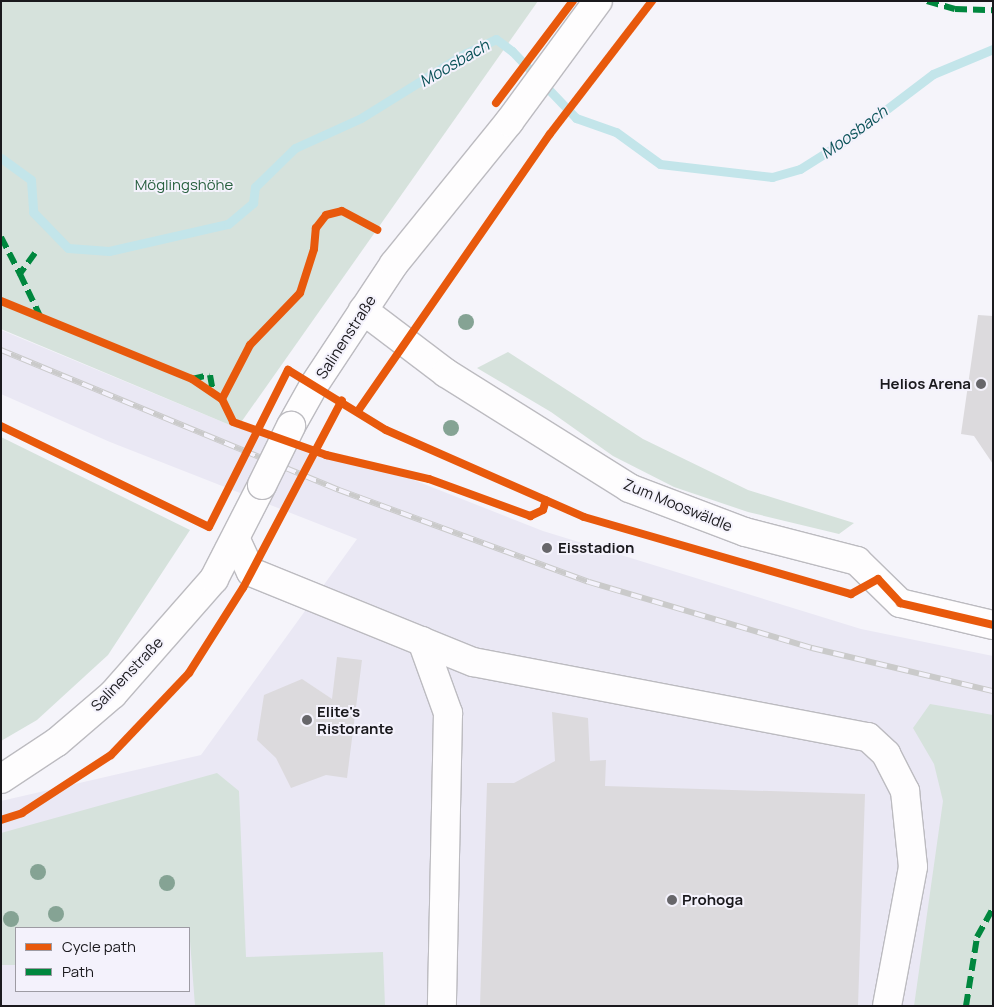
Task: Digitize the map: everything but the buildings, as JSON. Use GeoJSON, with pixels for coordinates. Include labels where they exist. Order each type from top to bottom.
{"type":"FeatureCollection","features":[{"type":"Feature","properties":{"kind":"street","name":"Salinenstraße"},"geometry":{"type":"LineString","coordinates":[[1,779],[57,742],[113,694],[214,579],[236,540],[292,426],[363,310],[394,264],[514,116],[598,1]]}},
{"type":"Feature","properties":{"kind":"street","name":"Zum Mooswäldle"},"geometry":{"type":"LineString","coordinates":[[363,310],[446,374],[629,488],[745,532],[857,561],[900,603],[993,625]]}},
{"type":"Feature","properties":{"kind":"street"},"geometry":{"type":"LineString","coordinates":[[236,540],[251,572],[473,662],[868,737],[886,754],[905,791],[913,866],[888,1006]]}},
{"type":"Feature","properties":{"kind":"street"},"geometry":{"type":"LineString","coordinates":[[422,641],[448,713],[442,1006]]}},
{"type":"Feature","properties":{"kind":"shaded area"},"geometry":{"type":"Polygon","coordinates":[[[1,330],[237,428],[396,473],[543,531],[861,629],[993,656],[993,1006],[1,1006],[1,801],[201,755],[357,539],[110,442],[1,394],[1,330]]]}},
{"type":"Feature","properties":{"kind":"green space","name":"Möglingshöhe"},"geometry":{"type":"Polygon","coordinates":[[[1,1],[538,1],[237,428],[1,329],[1,1]]]}},
{"type":"Feature","properties":{"kind":"green space"},"geometry":{"type":"Polygon","coordinates":[[[508,352],[643,439],[748,490],[854,523],[839,534],[748,512],[674,487],[613,456],[551,412],[477,368],[508,352]]]}},
{"type":"Feature","properties":{"kind":"green space"},"geometry":{"type":"Polygon","coordinates":[[[1,437],[190,530],[108,655],[37,720],[1,741],[1,437]]]}},
{"type":"Feature","properties":{"kind":"green space"},"geometry":{"type":"Polygon","coordinates":[[[930,704],[993,715],[993,1006],[914,1006],[943,801],[934,764],[913,728],[930,704]]]}},
{"type":"Feature","properties":{"kind":"green space"},"geometry":{"type":"Polygon","coordinates":[[[217,773],[239,791],[246,957],[383,952],[385,1006],[195,1006],[190,927],[15,927],[15,965],[1,965],[1,833],[217,773]]]}},
{"type":"Feature","properties":{"kind":"waterway","name":"Moosbach"},"geometry":{"type":"LineString","coordinates":[[1,158],[31,180],[33,212],[68,248],[109,251],[228,224],[253,203],[255,187],[295,148],[361,118],[466,53],[496,39],[512,51],[576,118],[616,132],[660,164],[772,177],[800,169],[846,140],[933,74],[993,49]]}},
{"type":"Feature","properties":{"kind":"railway"},"geometry":{"type":"LineString","coordinates":[[1,350],[339,490],[589,582],[812,648],[993,691]]}},
{"type":"Feature","properties":{"kind":"marked path"},"geometry":{"type":"LineString","coordinates":[[927,1],[955,9],[993,10]]}},
{"type":"Feature","properties":{"kind":"marked path"},"geometry":{"type":"LineString","coordinates":[[1,237],[20,274]]}},
{"type":"Feature","properties":{"kind":"marked path"},"geometry":{"type":"LineString","coordinates":[[35,253],[20,274],[40,316]]}},
{"type":"Feature","properties":{"kind":"marked path"},"geometry":{"type":"LineString","coordinates":[[192,379],[210,375],[213,392]]}},
{"type":"Feature","properties":{"kind":"marked path"},"geometry":{"type":"LineString","coordinates":[[966,1006],[977,937],[993,908]]}},
{"type":"Feature","properties":{"kind":"cycle path"},"geometry":{"type":"LineString","coordinates":[[496,103],[573,1]]}},
{"type":"Feature","properties":{"kind":"cycle path"},"geometry":{"type":"LineString","coordinates":[[358,411],[550,134],[652,1]]}},
{"type":"Feature","properties":{"kind":"cycle path"},"geometry":{"type":"LineString","coordinates":[[222,399],[250,345],[300,293],[314,249],[316,228],[326,215],[342,211],[377,230]]}},
{"type":"Feature","properties":{"kind":"cycle path"},"geometry":{"type":"LineString","coordinates":[[1,301],[192,379],[222,399],[233,422],[326,455],[429,479],[530,516],[543,510],[546,500]]}},
{"type":"Feature","properties":{"kind":"cycle path"},"geometry":{"type":"LineString","coordinates":[[1,426],[209,527],[288,370],[386,430],[584,517],[851,594],[878,579],[900,603],[993,625]]}},
{"type":"Feature","properties":{"kind":"cycle path"},"geometry":{"type":"LineString","coordinates":[[1,820],[22,813],[111,755],[189,673],[243,588],[342,400]]}},
{"type":"Feature","properties":{"kind":"place","name":"Helios Arena"},"geometry":{"type":"Point","coordinates":[981,384]}},
{"type":"Feature","properties":{"kind":"place","name":"Eisstadion"},"geometry":{"type":"Point","coordinates":[547,548]}},
{"type":"Feature","properties":{"kind":"place","name":"Elite's Ristorante"},"geometry":{"type":"Point","coordinates":[307,720]}},
{"type":"Feature","properties":{"kind":"place","name":"Prohoga"},"geometry":{"type":"Point","coordinates":[672,900]}}]}
